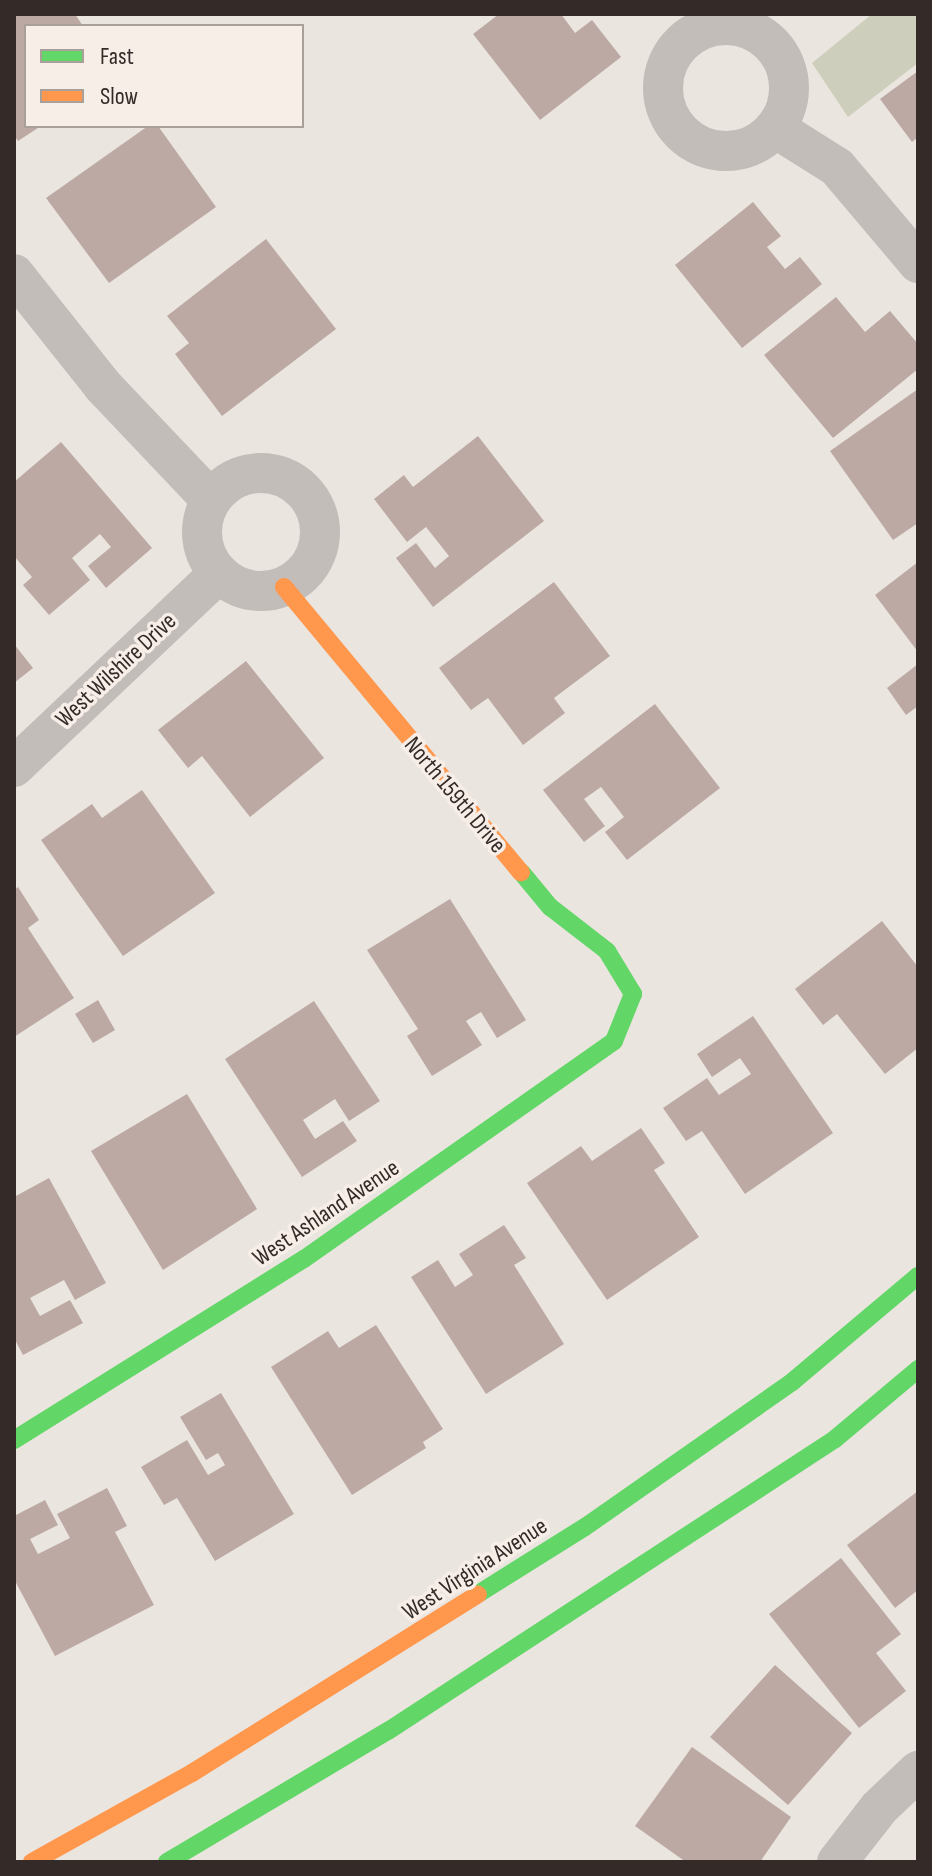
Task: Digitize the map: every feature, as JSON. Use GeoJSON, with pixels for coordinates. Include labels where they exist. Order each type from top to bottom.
{"type":"FeatureCollection","features":[{"type":"Feature","properties":{"kind":"main road","name":"North 159th Drive"},"geometry":{"type":"LineString","coordinates":[[284,587],[550,907],[607,951],[633,994]]}},
{"type":"Feature","properties":{"kind":"main road","name":"West Ashland Avenue"},"geometry":{"type":"LineString","coordinates":[[14,1440],[304,1259],[614,1041],[633,994]]}},
{"type":"Feature","properties":{"kind":"main road","name":"West Virginia Avenue"},"geometry":{"type":"LineString","coordinates":[[32,1862],[192,1773],[585,1527],[792,1382],[918,1276]]}},
{"type":"Feature","properties":{"kind":"main road"},"geometry":{"type":"LineString","coordinates":[[167,1862],[388,1731],[835,1439],[918,1369]]}},
{"type":"Feature","properties":{"kind":"street"},"geometry":{"type":"LineString","coordinates":[[699,21],[745,28],[764,37],[778,52],[787,71],[790,92],[786,111],[775,128],[750,146],[719,151],[699,145],[682,133],[669,116],[664,86],[672,55],[699,21]]}},
{"type":"Feature","properties":{"kind":"street"},"geometry":{"type":"LineString","coordinates":[[775,128],[837,167],[918,263]]}},
{"type":"Feature","properties":{"kind":"street"},"geometry":{"type":"LineString","coordinates":[[14,274],[103,386],[211,500]]}},
{"type":"Feature","properties":{"kind":"street"},"geometry":{"type":"LineString","coordinates":[[262,472],[282,476],[300,486],[313,501],[320,521],[320,541],[308,568],[284,587],[267,591],[249,590],[219,573],[209,561],[201,530],[211,500],[224,485],[242,476],[262,472]]}},
{"type":"Feature","properties":{"kind":"street","name":"West Wilshire Drive"},"geometry":{"type":"LineString","coordinates":[[14,767],[219,573]]}},
{"type":"Feature","properties":{"kind":"street"},"geometry":{"type":"LineString","coordinates":[[837,1862],[879,1808],[918,1771]]}},
{"type":"Feature","properties":{"kind":"green space"},"geometry":{"type":"Polygon","coordinates":[[[872,14],[918,14],[918,63],[848,117],[812,63],[872,14]]]}},
{"type":"Feature","properties":{"kind":"building"},"geometry":{"type":"Polygon","coordinates":[[[75,14],[82,24],[24,24],[24,128],[38,128],[18,141],[14,135],[14,15],[75,14]]]}},
{"type":"Feature","properties":{"kind":"building"},"geometry":{"type":"Polygon","coordinates":[[[499,14],[561,14],[575,33],[592,20],[621,57],[540,120],[473,34],[499,14]]]}},
{"type":"Feature","properties":{"kind":"building"},"geometry":{"type":"Polygon","coordinates":[[[918,71],[918,137],[912,142],[880,99],[918,71]]]}},
{"type":"Feature","properties":{"kind":"building"},"geometry":{"type":"Polygon","coordinates":[[[145,128],[159,128],[216,207],[109,283],[46,198],[145,128]]]}},
{"type":"Feature","properties":{"kind":"building"},"geometry":{"type":"Polygon","coordinates":[[[753,202],[781,236],[767,247],[785,269],[800,257],[822,284],[742,348],[675,265],[753,202]]]}},
{"type":"Feature","properties":{"kind":"building"},"geometry":{"type":"Polygon","coordinates":[[[266,239],[336,329],[222,416],[175,354],[189,343],[167,316],[266,239]]]}},
{"type":"Feature","properties":{"kind":"building"},"geometry":{"type":"Polygon","coordinates":[[[836,297],[865,332],[890,311],[918,344],[918,369],[833,438],[764,355],[836,297]]]}},
{"type":"Feature","properties":{"kind":"building"},"geometry":{"type":"Polygon","coordinates":[[[918,389],[918,523],[893,540],[830,451],[918,389]]]}},
{"type":"Feature","properties":{"kind":"building"},"geometry":{"type":"Polygon","coordinates":[[[478,436],[544,521],[433,607],[396,558],[416,543],[435,568],[449,556],[426,527],[407,542],[374,499],[404,475],[413,487],[478,436]]]}},
{"type":"Feature","properties":{"kind":"building"},"geometry":{"type":"Polygon","coordinates":[[[61,442],[152,548],[106,588],[88,566],[111,547],[100,534],[72,558],[90,580],[49,615],[23,585],[32,577],[14,556],[14,482],[61,442]]]}},
{"type":"Feature","properties":{"kind":"building"},"geometry":{"type":"Polygon","coordinates":[[[918,562],[918,652],[875,595],[918,562]]]}},
{"type":"Feature","properties":{"kind":"building"},"geometry":{"type":"Polygon","coordinates":[[[554,582],[610,656],[554,698],[565,713],[523,745],[488,698],[471,710],[439,668],[554,582]]]}},
{"type":"Feature","properties":{"kind":"building"},"geometry":{"type":"Polygon","coordinates":[[[14,644],[33,668],[14,683],[14,644]]]}},
{"type":"Feature","properties":{"kind":"building"},"geometry":{"type":"Polygon","coordinates":[[[246,661],[324,758],[250,817],[202,756],[188,768],[158,730],[246,661]]]}},
{"type":"Feature","properties":{"kind":"building"},"geometry":{"type":"Polygon","coordinates":[[[918,664],[918,706],[906,715],[887,688],[918,664]]]}},
{"type":"Feature","properties":{"kind":"building"},"geometry":{"type":"Polygon","coordinates":[[[655,704],[720,788],[627,860],[605,832],[624,817],[601,787],[584,799],[605,826],[584,842],[543,790],[655,704]]]}},
{"type":"Feature","properties":{"kind":"building"},"geometry":{"type":"Polygon","coordinates":[[[142,790],[215,893],[123,956],[41,840],[92,804],[102,818],[142,790]]]}},
{"type":"Feature","properties":{"kind":"building"},"geometry":{"type":"Polygon","coordinates":[[[18,887],[39,920],[28,928],[74,998],[14,1037],[14,890],[18,887]]]}},
{"type":"Feature","properties":{"kind":"building"},"geometry":{"type":"Polygon","coordinates":[[[450,899],[526,1020],[497,1038],[481,1012],[466,1021],[482,1045],[432,1076],[407,1036],[418,1029],[367,950],[450,899]]]}},
{"type":"Feature","properties":{"kind":"building"},"geometry":{"type":"Polygon","coordinates":[[[882,921],[918,967],[918,1048],[885,1074],[837,1014],[823,1025],[795,989],[882,921]]]}},
{"type":"Feature","properties":{"kind":"building"},"geometry":{"type":"Polygon","coordinates":[[[98,1000],[115,1030],[93,1043],[75,1014],[98,1000]]]}},
{"type":"Feature","properties":{"kind":"building"},"geometry":{"type":"Polygon","coordinates":[[[314,1001],[380,1101],[349,1121],[335,1099],[303,1120],[315,1139],[343,1121],[357,1141],[302,1177],[225,1059],[314,1001]]]}},
{"type":"Feature","properties":{"kind":"building"},"geometry":{"type":"Polygon","coordinates":[[[753,1016],[833,1133],[745,1194],[702,1131],[686,1141],[663,1108],[707,1078],[719,1095],[751,1074],[740,1058],[712,1077],[697,1054],[753,1016]]]}},
{"type":"Feature","properties":{"kind":"building"},"geometry":{"type":"Polygon","coordinates":[[[187,1094],[257,1209],[163,1270],[91,1151],[187,1094]]]}},
{"type":"Feature","properties":{"kind":"building"},"geometry":{"type":"Polygon","coordinates":[[[641,1128],[665,1163],[654,1170],[699,1237],[607,1300],[527,1183],[581,1146],[592,1161],[641,1128]]]}},
{"type":"Feature","properties":{"kind":"building"},"geometry":{"type":"Polygon","coordinates":[[[49,1178],[106,1283],[75,1300],[64,1280],[30,1298],[40,1316],[70,1300],[83,1323],[23,1355],[14,1338],[14,1197],[49,1178]]]}},
{"type":"Feature","properties":{"kind":"building"},"geometry":{"type":"Polygon","coordinates":[[[504,1225],[526,1258],[514,1265],[564,1344],[486,1394],[411,1277],[438,1260],[455,1287],[473,1275],[459,1254],[504,1225]]]}},
{"type":"Feature","properties":{"kind":"building"},"geometry":{"type":"Polygon","coordinates":[[[376,1325],[443,1429],[423,1442],[426,1448],[352,1495],[271,1367],[328,1331],[339,1348],[376,1325]]]}},
{"type":"Feature","properties":{"kind":"building"},"geometry":{"type":"Polygon","coordinates":[[[221,1393],[294,1514],[215,1561],[177,1498],[164,1505],[141,1467],[187,1440],[208,1475],[225,1465],[218,1453],[206,1460],[180,1417],[221,1393]]]}},
{"type":"Feature","properties":{"kind":"building"},"geometry":{"type":"Polygon","coordinates":[[[107,1488],[127,1526],[115,1532],[154,1605],[55,1656],[14,1579],[14,1516],[45,1500],[58,1525],[30,1539],[38,1554],[70,1538],[57,1514],[107,1488]]]}},
{"type":"Feature","properties":{"kind":"building"},"geometry":{"type":"Polygon","coordinates":[[[918,1491],[918,1590],[895,1608],[847,1545],[918,1491]]]}},
{"type":"Feature","properties":{"kind":"building"},"geometry":{"type":"Polygon","coordinates":[[[841,1558],[901,1634],[876,1653],[906,1691],[859,1728],[769,1614],[841,1558]]]}},
{"type":"Feature","properties":{"kind":"building"},"geometry":{"type":"Polygon","coordinates":[[[775,1665],[852,1733],[788,1805],[710,1737],[775,1665]]]}},
{"type":"Feature","properties":{"kind":"building"},"geometry":{"type":"Polygon","coordinates":[[[692,1747],[791,1817],[760,1862],[686,1862],[635,1826],[692,1747]]]}},
{"type":"Feature","properties":{"kind":"traffic: fast"},"geometry":{"type":"LineString","coordinates":[[14,1440],[304,1259],[614,1041],[633,994],[607,951],[550,907],[521,872]]}},
{"type":"Feature","properties":{"kind":"traffic: fast"},"geometry":{"type":"LineString","coordinates":[[478,1594],[585,1527],[792,1382],[918,1276]]}},
{"type":"Feature","properties":{"kind":"traffic: fast"},"geometry":{"type":"LineString","coordinates":[[167,1862],[388,1731],[835,1439],[918,1369]]}},
{"type":"Feature","properties":{"kind":"traffic: slow"},"geometry":{"type":"LineString","coordinates":[[284,587],[521,872]]}},
{"type":"Feature","properties":{"kind":"traffic: slow"},"geometry":{"type":"LineString","coordinates":[[32,1862],[192,1773],[478,1594]]}}]}
